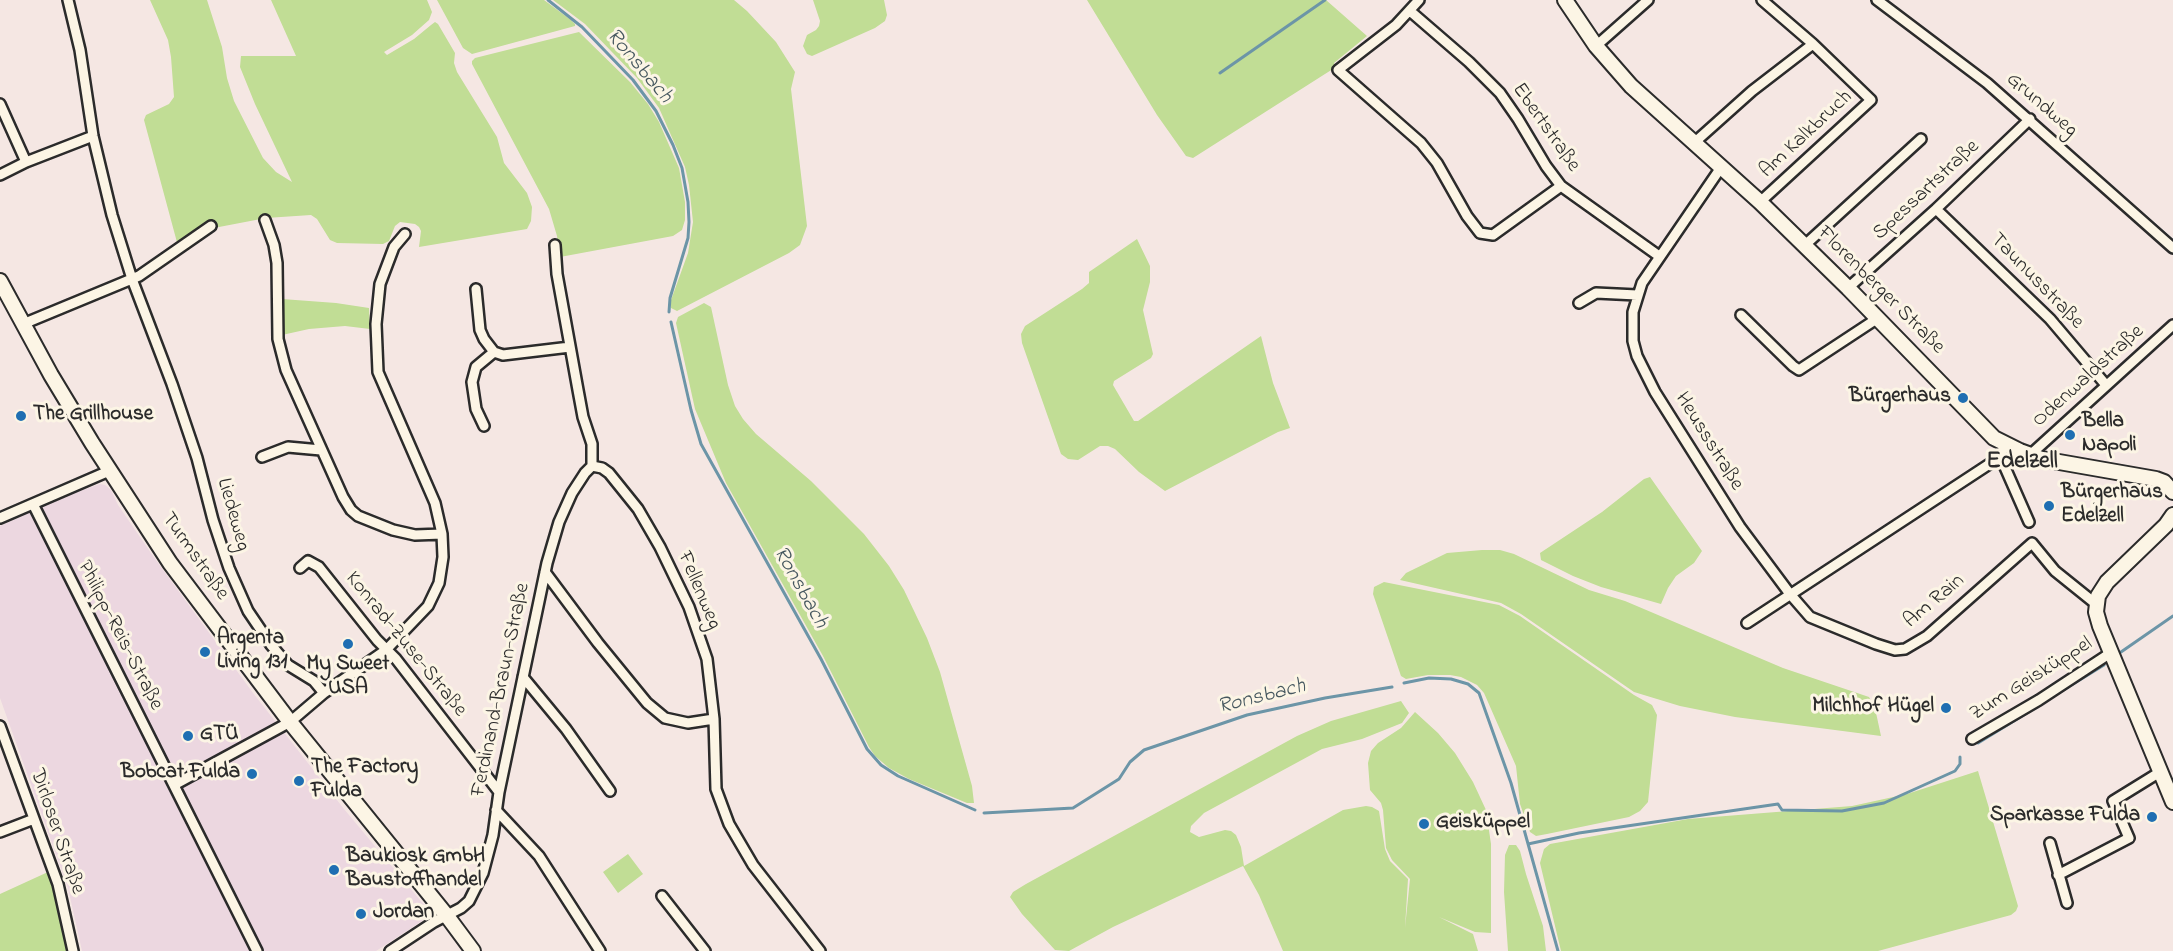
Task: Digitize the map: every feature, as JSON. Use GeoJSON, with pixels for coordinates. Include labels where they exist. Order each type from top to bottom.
{"type":"FeatureCollection","features":[{"type":"Feature","properties":{"kind":"street","name":"Liedeweg"},"geometry":{"type":"LineString","coordinates":[[68,0],[80,50],[93,136],[106,194],[132,279],[197,458],[213,520],[229,568],[258,627],[288,664],[314,681],[324,693]]}},
{"type":"Feature","properties":{"kind":"street"},"geometry":{"type":"LineString","coordinates":[[1419,0],[1377,40],[1338,70],[1421,143],[1437,164],[1476,229],[1486,235],[1493,235],[1561,186]]}},
{"type":"Feature","properties":{"kind":"street","name":"Florenberger Straße"},"geometry":{"type":"LineString","coordinates":[[1565,0],[1596,46],[1631,86],[1722,166],[1805,245],[2003,450],[2156,479],[2164,482],[2173,492]]}},
{"type":"Feature","properties":{"kind":"street"},"geometry":{"type":"LineString","coordinates":[[1596,46],[1647,0]]}},
{"type":"Feature","properties":{"kind":"street","name":"Am Kalkbruch"},"geometry":{"type":"LineString","coordinates":[[1760,202],[1871,100],[1813,44],[1762,0]]}},
{"type":"Feature","properties":{"kind":"street","name":"Grundweg"},"geometry":{"type":"LineString","coordinates":[[1877,0],[1987,83],[2030,119],[2173,248]]}},
{"type":"Feature","properties":{"kind":"street","name":"Ebertstraße"},"geometry":{"type":"LineString","coordinates":[[1410,11],[1469,62],[1500,93],[1561,186],[1659,256]]}},
{"type":"Feature","properties":{"kind":"street"},"geometry":{"type":"LineString","coordinates":[[1695,142],[1752,91],[1813,44]]}},
{"type":"Feature","properties":{"kind":"street"},"geometry":{"type":"LineString","coordinates":[[0,104],[26,162]]}},
{"type":"Feature","properties":{"kind":"street","name":"Spessartstraße"},"geometry":{"type":"LineString","coordinates":[[1848,288],[2030,119]]}},
{"type":"Feature","properties":{"kind":"street"},"geometry":{"type":"LineString","coordinates":[[0,176],[26,162],[93,136]]}},
{"type":"Feature","properties":{"kind":"street"},"geometry":{"type":"LineString","coordinates":[[1805,245],[1921,139]]}},
{"type":"Feature","properties":{"kind":"street","name":"Heussstraße"},"geometry":{"type":"LineString","coordinates":[[1722,166],[1641,283],[1633,312],[1633,341],[1645,375],[1740,527],[1790,594]]}},
{"type":"Feature","properties":{"kind":"street","name":"Taunusstraße"},"geometry":{"type":"LineString","coordinates":[[1936,208],[2050,319],[2106,385]]}},
{"type":"Feature","properties":{"kind":"street"},"geometry":{"type":"LineString","coordinates":[[265,220],[274,245],[277,263],[278,339],[286,370],[343,497],[358,516],[393,530],[415,535],[442,534]]}},
{"type":"Feature","properties":{"kind":"street"},"geometry":{"type":"LineString","coordinates":[[23,324],[132,279],[211,226]]}},
{"type":"Feature","properties":{"kind":"street"},"geometry":{"type":"LineString","coordinates":[[174,785],[290,722],[324,693],[386,650],[428,606],[439,584],[443,557],[442,534],[435,504],[378,372],[376,324],[380,284],[394,247],[405,234]]}},
{"type":"Feature","properties":{"kind":"street"},"geometry":{"type":"LineString","coordinates":[[555,245],[557,274],[583,417],[592,444],[592,466]]}},
{"type":"Feature","properties":{"kind":"street","name":"Turmstraße"},"geometry":{"type":"LineString","coordinates":[[0,281],[109,471],[170,564],[290,722],[473,951]]}},
{"type":"Feature","properties":{"kind":"street"},"geometry":{"type":"LineString","coordinates":[[476,289],[480,330],[494,352],[503,355],[570,347]]}},
{"type":"Feature","properties":{"kind":"street"},"geometry":{"type":"LineString","coordinates":[[1579,303],[1596,293],[1636,295]]}},
{"type":"Feature","properties":{"kind":"street"},"geometry":{"type":"LineString","coordinates":[[1741,315],[1799,370],[1878,318]]}},
{"type":"Feature","properties":{"kind":"street","name":"Odenwaldstraße"},"geometry":{"type":"LineString","coordinates":[[2030,455],[2173,325]]}},
{"type":"Feature","properties":{"kind":"street"},"geometry":{"type":"LineString","coordinates":[[484,426],[476,409],[472,382],[476,368],[494,352]]}},
{"type":"Feature","properties":{"kind":"street"},"geometry":{"type":"LineString","coordinates":[[262,457],[288,447],[321,450]]}},
{"type":"Feature","properties":{"kind":"street"},"geometry":{"type":"LineString","coordinates":[[1747,622],[2003,450],[2029,522]]}},
{"type":"Feature","properties":{"kind":"street","name":"Ferdinand-Braun-Straße"},"geometry":{"type":"LineString","coordinates":[[390,951],[469,901],[476,889],[487,861],[499,792],[552,542],[568,500],[577,483],[592,466]]}},
{"type":"Feature","properties":{"kind":"street","name":"Fellenweg"},"geometry":{"type":"LineString","coordinates":[[592,466],[602,468],[609,473],[638,509],[660,547],[689,607],[707,659],[714,719],[716,789],[729,824],[753,865],[820,951]]}},
{"type":"Feature","properties":{"kind":"street"},"geometry":{"type":"LineString","coordinates":[[0,518],[109,471]]}},
{"type":"Feature","properties":{"kind":"street","name":"Philipp-Reis-Straße"},"geometry":{"type":"LineString","coordinates":[[33,504],[257,951]]}},
{"type":"Feature","properties":{"kind":"street"},"geometry":{"type":"LineString","coordinates":[[2173,515],[2166,525],[2107,582],[2096,604],[2097,619],[2173,802]]}},
{"type":"Feature","properties":{"kind":"street"},"geometry":{"type":"LineString","coordinates":[[2033,532],[2032,543],[2055,571],[2096,604]]}},
{"type":"Feature","properties":{"kind":"street","name":"Am Rain"},"geometry":{"type":"LineString","coordinates":[[1790,594],[1810,616],[1876,644],[1895,650],[1905,649],[1927,636],[2032,543]]}},
{"type":"Feature","properties":{"kind":"street","name":"Konrad-Zuse-Straße"},"geometry":{"type":"LineString","coordinates":[[300,568],[308,561],[319,567],[386,650],[396,659],[499,792]]}},
{"type":"Feature","properties":{"kind":"street"},"geometry":{"type":"LineString","coordinates":[[545,572],[604,651],[647,703],[665,718],[688,723],[714,719]]}},
{"type":"Feature","properties":{"kind":"street","name":"Zum Geisküppel"},"geometry":{"type":"LineString","coordinates":[[1972,739],[2039,700],[2112,652]]}},
{"type":"Feature","properties":{"kind":"street"},"geometry":{"type":"LineString","coordinates":[[523,676],[567,729],[610,791]]}},
{"type":"Feature","properties":{"kind":"street","name":"Dirloser Straße"},"geometry":{"type":"LineString","coordinates":[[0,726],[58,884],[73,951]]}},
{"type":"Feature","properties":{"kind":"street"},"geometry":{"type":"LineString","coordinates":[[2058,874],[2129,838],[2113,801],[2160,772]]}},
{"type":"Feature","properties":{"kind":"street"},"geometry":{"type":"LineString","coordinates":[[496,810],[539,856],[600,951]]}},
{"type":"Feature","properties":{"kind":"street"},"geometry":{"type":"LineString","coordinates":[[0,832],[34,819]]}},
{"type":"Feature","properties":{"kind":"street"},"geometry":{"type":"LineString","coordinates":[[2050,843],[2067,903]]}},
{"type":"Feature","properties":{"kind":"street"},"geometry":{"type":"LineString","coordinates":[[662,896],[705,951]]}},
{"type":"Feature","properties":{"kind":"shaded area"},"geometry":{"type":"Polygon","coordinates":[[[100,484],[111,490],[118,505],[153,556],[253,693],[344,809],[424,905],[427,914],[422,921],[376,951],[82,951],[68,888],[0,698],[0,526],[100,484]]]}},
{"type":"Feature","properties":{"kind":"green space"},"geometry":{"type":"Polygon","coordinates":[[[150,0],[207,0],[222,47],[227,78],[234,101],[263,158],[276,172],[292,182],[240,67],[241,56],[296,56],[271,0],[427,0],[432,12],[429,20],[412,35],[384,52],[387,55],[414,39],[435,22],[438,24],[455,53],[454,63],[457,72],[497,137],[504,163],[527,193],[532,207],[531,221],[527,229],[419,247],[421,231],[419,227],[415,224],[400,222],[395,226],[389,241],[383,244],[337,243],[330,240],[317,219],[311,215],[266,218],[219,227],[210,224],[178,246],[144,120],[146,115],[169,104],[174,97],[168,40],[150,0]]]}},
{"type":"Feature","properties":{"kind":"green space"},"geometry":{"type":"Polygon","coordinates":[[[437,0],[544,0],[571,20],[575,26],[472,54],[463,48],[437,0]]]}},
{"type":"Feature","properties":{"kind":"green space"},"geometry":{"type":"Polygon","coordinates":[[[553,0],[734,0],[747,11],[776,42],[795,72],[791,89],[807,226],[800,245],[789,253],[677,311],[671,308],[671,300],[688,253],[693,222],[685,167],[659,108],[637,78],[585,24],[553,0]]]}},
{"type":"Feature","properties":{"kind":"green space"},"geometry":{"type":"Polygon","coordinates":[[[813,0],[884,0],[887,15],[885,21],[875,28],[812,56],[807,54],[803,46],[807,35],[819,26],[820,21],[813,0]]]}},
{"type":"Feature","properties":{"kind":"green space"},"geometry":{"type":"Polygon","coordinates":[[[1087,0],[1326,0],[1367,36],[1334,63],[1336,67],[1193,158],[1186,156],[1157,115],[1087,0]]]}},
{"type":"Feature","properties":{"kind":"green space"},"geometry":{"type":"Polygon","coordinates":[[[579,32],[630,82],[659,122],[679,168],[685,202],[685,220],[682,230],[673,236],[560,257],[549,209],[472,61],[475,58],[579,32]]]}},
{"type":"Feature","properties":{"kind":"green space"},"geometry":{"type":"Polygon","coordinates":[[[1137,239],[1150,266],[1150,282],[1143,310],[1153,354],[1151,358],[1114,381],[1113,385],[1134,421],[1138,421],[1261,336],[1273,383],[1290,428],[1278,432],[1165,491],[1139,472],[1115,449],[1108,446],[1100,446],[1078,460],[1068,459],[1061,454],[1022,343],[1021,334],[1025,326],[1089,283],[1089,272],[1137,239]]]}},
{"type":"Feature","properties":{"kind":"green space"},"geometry":{"type":"Polygon","coordinates":[[[282,299],[369,308],[370,329],[345,326],[309,329],[282,335],[282,299]]]}},
{"type":"Feature","properties":{"kind":"green space"},"geometry":{"type":"Polygon","coordinates":[[[704,303],[711,307],[728,385],[735,406],[743,419],[756,434],[811,481],[864,534],[904,590],[940,672],[972,786],[974,803],[967,803],[909,779],[889,768],[875,756],[823,656],[726,483],[695,409],[676,323],[678,317],[704,303]]]}},
{"type":"Feature","properties":{"kind":"green space"},"geometry":{"type":"Polygon","coordinates":[[[1650,477],[1702,551],[1694,563],[1676,576],[1661,604],[1601,587],[1541,560],[1540,553],[1650,477]]]}},
{"type":"Feature","properties":{"kind":"green space"},"geometry":{"type":"Polygon","coordinates":[[[1500,550],[1514,554],[1589,590],[1625,601],[1783,668],[1869,697],[1875,708],[1881,736],[1735,717],[1680,706],[1634,692],[1521,614],[1501,603],[1400,580],[1406,573],[1447,553],[1500,550]]]}},
{"type":"Feature","properties":{"kind":"green space"},"geometry":{"type":"Polygon","coordinates":[[[1384,582],[1499,605],[1520,616],[1652,705],[1657,715],[1648,802],[1640,811],[1629,817],[1536,836],[1530,832],[1520,804],[1516,766],[1484,693],[1477,685],[1461,677],[1428,675],[1406,679],[1401,676],[1373,594],[1374,587],[1384,582]]]}},
{"type":"Feature","properties":{"kind":"green space"},"geometry":{"type":"Polygon","coordinates":[[[1401,701],[1409,713],[1402,723],[1362,739],[1322,749],[1204,813],[1191,826],[1190,832],[1199,837],[1225,830],[1231,831],[1236,835],[1241,847],[1244,866],[1343,810],[1372,807],[1379,811],[1385,849],[1390,861],[1408,879],[1405,928],[1410,879],[1392,860],[1386,848],[1383,810],[1381,803],[1370,790],[1368,763],[1371,751],[1378,743],[1401,728],[1415,712],[1455,753],[1473,782],[1486,810],[1491,844],[1491,933],[1475,932],[1439,917],[1473,934],[1478,951],[1283,951],[1259,895],[1243,866],[1113,927],[1069,951],[1055,950],[1022,914],[1010,897],[1013,892],[1026,884],[1297,736],[1331,721],[1401,701]]]}},
{"type":"Feature","properties":{"kind":"green space"},"geometry":{"type":"Polygon","coordinates":[[[1978,771],[2018,906],[2011,915],[1878,951],[1561,951],[1540,863],[1544,849],[1550,844],[1688,819],[1852,806],[1907,794],[1978,771]]]}},
{"type":"Feature","properties":{"kind":"green space"},"geometry":{"type":"Polygon","coordinates":[[[1509,845],[1516,845],[1520,851],[1543,926],[1546,951],[1508,951],[1504,892],[1505,855],[1509,845]]]}},
{"type":"Feature","properties":{"kind":"green space"},"geometry":{"type":"Polygon","coordinates":[[[628,854],[643,874],[618,893],[603,872],[628,854]]]}},
{"type":"Feature","properties":{"kind":"green space"},"geometry":{"type":"Polygon","coordinates":[[[48,872],[55,891],[67,951],[0,951],[0,894],[48,872]]]}},
{"type":"Feature","properties":{"kind":"waterway","name":"Ronsbach"},"geometry":{"type":"LineString","coordinates":[[548,0],[582,27],[633,80],[656,111],[682,168],[688,202],[688,238],[670,298],[669,312]]}},
{"type":"Feature","properties":{"kind":"waterway"},"geometry":{"type":"LineString","coordinates":[[1220,73],[1325,0]]}},
{"type":"Feature","properties":{"kind":"waterway"},"geometry":{"type":"LineString","coordinates":[[1885,0],[1972,66]]}},
{"type":"Feature","properties":{"kind":"waterway"},"geometry":{"type":"LineString","coordinates":[[1991,81],[2173,241]]}},
{"type":"Feature","properties":{"kind":"waterway","name":"Ronsbach"},"geometry":{"type":"LineString","coordinates":[[671,322],[701,444],[821,659],[867,749],[881,765],[898,776],[975,810]]}},
{"type":"Feature","properties":{"kind":"waterway"},"geometry":{"type":"LineString","coordinates":[[2121,652],[2173,616]]}},
{"type":"Feature","properties":{"kind":"waterway"},"geometry":{"type":"LineString","coordinates":[[2047,700],[2104,665]]}},
{"type":"Feature","properties":{"kind":"waterway","name":"Ronsbach"},"geometry":{"type":"LineString","coordinates":[[1404,683],[1429,678],[1451,679],[1468,684],[1479,693],[1511,783],[1558,951]]}},
{"type":"Feature","properties":{"kind":"waterway","name":"Ronsbach"},"geometry":{"type":"LineString","coordinates":[[984,813],[1073,808],[1119,779],[1130,762],[1144,750],[1247,715],[1325,698],[1392,687]]}},
{"type":"Feature","properties":{"kind":"waterway"},"geometry":{"type":"LineString","coordinates":[[1978,743],[2035,708]]}},
{"type":"Feature","properties":{"kind":"waterway"},"geometry":{"type":"LineString","coordinates":[[1528,844],[1579,833],[1778,804],[1782,810],[1842,811],[1884,803],[1955,771],[1960,764],[1960,757]]}},
{"type":"Feature","properties":{"kind":"place","name":"Bürgerhaus"},"geometry":{"type":"Point","coordinates":[1963,398]}},
{"type":"Feature","properties":{"kind":"place","name":"The Grillhouse"},"geometry":{"type":"Point","coordinates":[21,416]}},
{"type":"Feature","properties":{"kind":"place","name":"Bella Napoli"},"geometry":{"type":"Point","coordinates":[2070,435]}},
{"type":"Feature","properties":{"kind":"place","name":"Bürgerhaus Edelzell"},"geometry":{"type":"Point","coordinates":[2049,506]}},
{"type":"Feature","properties":{"kind":"place","name":"My Sweet USA"},"geometry":{"type":"Point","coordinates":[348,644]}},
{"type":"Feature","properties":{"kind":"place","name":"Argenta Living 131"},"geometry":{"type":"Point","coordinates":[205,652]}},
{"type":"Feature","properties":{"kind":"place","name":"Milchhof Hügel"},"geometry":{"type":"Point","coordinates":[1946,708]}},
{"type":"Feature","properties":{"kind":"place","name":"GTÜ"},"geometry":{"type":"Point","coordinates":[188,736]}},
{"type":"Feature","properties":{"kind":"place","name":"Bobcat Fulda"},"geometry":{"type":"Point","coordinates":[252,774]}},
{"type":"Feature","properties":{"kind":"place","name":"The Factory Fulda"},"geometry":{"type":"Point","coordinates":[299,781]}},
{"type":"Feature","properties":{"kind":"place","name":"Sparkasse Fulda"},"geometry":{"type":"Point","coordinates":[2152,817]}},
{"type":"Feature","properties":{"kind":"place","name":"Geisküppel"},"geometry":{"type":"Point","coordinates":[1424,824]}},
{"type":"Feature","properties":{"kind":"place","name":"Baukiosk GmbH Baustoffhandel"},"geometry":{"type":"Point","coordinates":[334,870]}},
{"type":"Feature","properties":{"kind":"place","name":"Jordan"},"geometry":{"type":"Point","coordinates":[361,914]}},
{"type":"Feature","properties":{"kind":"district","name":"Edelzell"},"geometry":{"type":"Point","coordinates":[2022,463]}}]}
